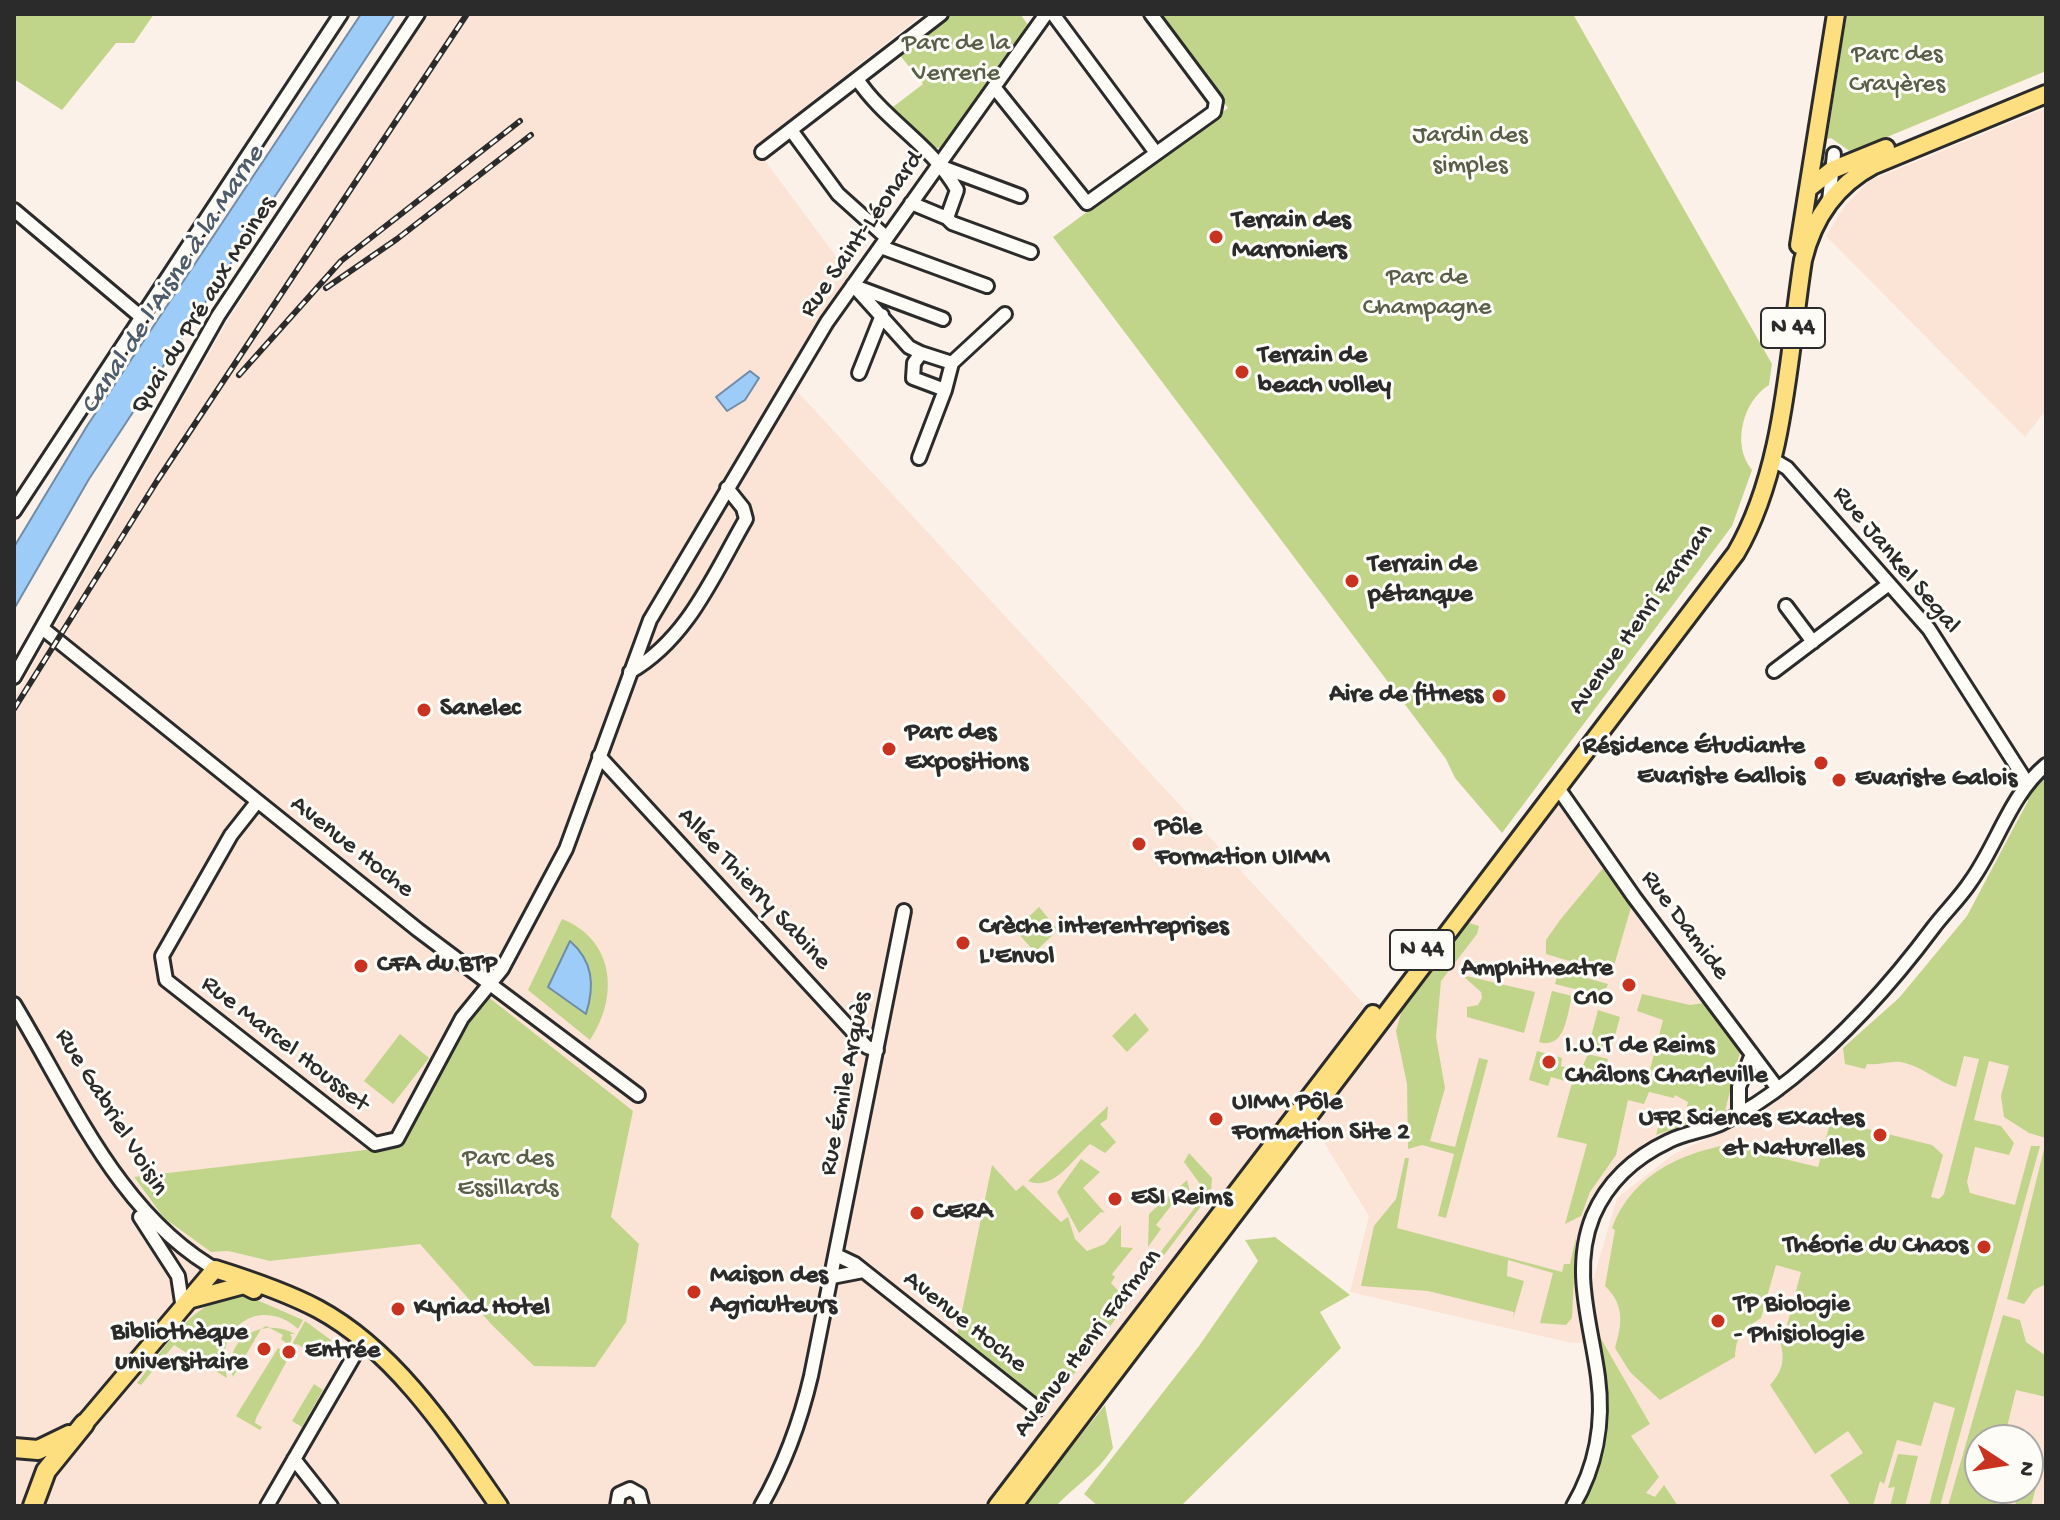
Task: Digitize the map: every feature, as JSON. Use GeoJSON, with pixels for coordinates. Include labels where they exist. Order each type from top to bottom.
{"type":"FeatureCollection","features":[{"type":"Feature","properties":{"kind":"highway"},"geometry":{"type":"LineString","coordinates":[[14,1448],[46,1448],[84,1424]]}},
{"type":"Feature","properties":{"kind":"highway"},"geometry":{"type":"LineString","coordinates":[[33,1506],[46,1471],[84,1424]]}},
{"type":"Feature","properties":{"kind":"main road"},"geometry":{"type":"LineString","coordinates":[[1807,190],[1836,14]]}},
{"type":"Feature","properties":{"kind":"main road"},"geometry":{"type":"LineString","coordinates":[[1807,190],[1832,170],[2046,83]]}},
{"type":"Feature","properties":{"kind":"main road","name":"N 44"},"geometry":{"type":"LineString","coordinates":[[1770,467],[1803,260],[1811,232],[1827,204],[1851,179],[1874,165],[2046,94]]}},
{"type":"Feature","properties":{"kind":"main road","name":"Avenue Henri Farman"},"geometry":{"type":"LineString","coordinates":[[997,1506],[1708,578],[1753,501],[1769,432],[1807,190]]}},
{"type":"Feature","properties":{"kind":"main road","name":"Avenue Henri Farman"},"geometry":{"type":"LineString","coordinates":[[1013,1506],[1736,553],[1751,524],[1770,467]]}},
{"type":"Feature","properties":{"kind":"main road"},"geometry":{"type":"LineString","coordinates":[[84,1424],[215,1269]]}},
{"type":"Feature","properties":{"kind":"main road","name":"Rue Gabriel Voisin"},"geometry":{"type":"LineString","coordinates":[[215,1269],[319,1309],[376,1351],[415,1393],[499,1506]]}},
{"type":"Feature","properties":{"kind":"main road"},"geometry":{"type":"LineString","coordinates":[[187,1304],[244,1285],[308,1315],[358,1349],[407,1398],[487,1506]]}},
{"type":"Feature","properties":{"kind":"street"},"geometry":{"type":"LineString","coordinates":[[14,511],[341,14]]}},
{"type":"Feature","properties":{"kind":"street","name":"Quai du Pré aux Moines"},"geometry":{"type":"LineString","coordinates":[[14,677],[218,316],[418,14]]}},
{"type":"Feature","properties":{"kind":"street"},"geometry":{"type":"LineString","coordinates":[[762,152],[941,14]]}},
{"type":"Feature","properties":{"kind":"street","name":"Rue Saint-Léonard"},"geometry":{"type":"LineString","coordinates":[[493,984],[566,849],[650,620],[727,488],[853,285],[942,165],[1046,14]]}},
{"type":"Feature","properties":{"kind":"street"},"geometry":{"type":"LineString","coordinates":[[1053,14],[1156,153]]}},
{"type":"Feature","properties":{"kind":"street"},"geometry":{"type":"LineString","coordinates":[[994,87],[1087,203],[1214,112],[1216,107],[1216,101],[1151,14]]}},
{"type":"Feature","properties":{"kind":"street"},"geometry":{"type":"LineString","coordinates":[[857,79],[885,115],[910,132],[942,165],[957,190],[947,218]]}},
{"type":"Feature","properties":{"kind":"street"},"geometry":{"type":"LineString","coordinates":[[791,130],[838,194],[884,242],[987,286]]}},
{"type":"Feature","properties":{"kind":"street"},"geometry":{"type":"LineString","coordinates":[[1807,190],[1827,204],[1834,154],[1813,165]]}},
{"type":"Feature","properties":{"kind":"street"},"geometry":{"type":"LineString","coordinates":[[942,165],[1020,196]]}},
{"type":"Feature","properties":{"kind":"street"},"geometry":{"type":"LineString","coordinates":[[911,203],[952,223],[1031,252]]}},
{"type":"Feature","properties":{"kind":"street"},"geometry":{"type":"LineString","coordinates":[[14,210],[140,316]]}},
{"type":"Feature","properties":{"kind":"street"},"geometry":{"type":"LineString","coordinates":[[853,285],[909,347],[952,363]]}},
{"type":"Feature","properties":{"kind":"street"},"geometry":{"type":"LineString","coordinates":[[853,285],[943,319]]}},
{"type":"Feature","properties":{"kind":"street"},"geometry":{"type":"LineString","coordinates":[[919,458],[952,363],[1005,314]]}},
{"type":"Feature","properties":{"kind":"street"},"geometry":{"type":"LineString","coordinates":[[859,373],[882,315]]}},
{"type":"Feature","properties":{"kind":"street"},"geometry":{"type":"LineString","coordinates":[[921,353],[914,363],[913,378],[945,390]]}},
{"type":"Feature","properties":{"kind":"street","name":"Rue Jankel Segal"},"geometry":{"type":"LineString","coordinates":[[1770,467],[1787,468],[1929,629],[2026,781]]}},
{"type":"Feature","properties":{"kind":"street"},"geometry":{"type":"LineString","coordinates":[[630,672],[649,661],[682,630],[746,519],[743,508],[727,488]]}},
{"type":"Feature","properties":{"kind":"street"},"geometry":{"type":"LineString","coordinates":[[1774,671],[1889,584]]}},
{"type":"Feature","properties":{"kind":"street"},"geometry":{"type":"LineString","coordinates":[[1786,606],[1813,642]]}},
{"type":"Feature","properties":{"kind":"street","name":"Avenue Hoche"},"geometry":{"type":"LineString","coordinates":[[42,628],[257,802],[638,1095]]}},
{"type":"Feature","properties":{"kind":"street","name":"Allée Thierry Sabine"},"geometry":{"type":"LineString","coordinates":[[599,756],[867,1047],[877,1050]]}},
{"type":"Feature","properties":{"kind":"street"},"geometry":{"type":"LineString","coordinates":[[1573,1506],[1591,1467],[1599,1428],[1598,1376],[1583,1282],[1586,1241],[1592,1219],[1607,1189],[1628,1167],[1670,1140],[1739,1114],[1778,1089],[1877,997],[1971,881],[2026,781],[2046,765]]}},
{"type":"Feature","properties":{"kind":"street","name":"Rue Damide"},"geometry":{"type":"LineString","coordinates":[[1558,788],[1778,1089]]}},
{"type":"Feature","properties":{"kind":"street","name":"Rue Marcel Housset"},"geometry":{"type":"LineString","coordinates":[[257,802],[231,835],[162,956],[166,980],[375,1144],[397,1139],[462,1018],[493,984]]}},
{"type":"Feature","properties":{"kind":"street","name":"Rue Émile Arquès"},"geometry":{"type":"LineString","coordinates":[[761,1506],[800,1422],[904,911]]}},
{"type":"Feature","properties":{"kind":"street","name":"Rue Gabriel Voisin"},"geometry":{"type":"LineString","coordinates":[[14,1004],[121,1183],[144,1214],[174,1243],[215,1269]]}},
{"type":"Feature","properties":{"kind":"street"},"geometry":{"type":"LineString","coordinates":[[1739,1114],[1739,1087],[1752,1054]]}},
{"type":"Feature","properties":{"kind":"street"},"geometry":{"type":"LineString","coordinates":[[121,1183],[155,1245],[178,1276],[187,1304]]}},
{"type":"Feature","properties":{"kind":"street"},"geometry":{"type":"LineString","coordinates":[[834,1266],[863,1271]]}},
{"type":"Feature","properties":{"kind":"street","name":"Avenue Hoche"},"geometry":{"type":"LineString","coordinates":[[834,1266],[863,1271],[1038,1409]]}},
{"type":"Feature","properties":{"kind":"street"},"geometry":{"type":"LineString","coordinates":[[215,1269],[244,1285]]}},
{"type":"Feature","properties":{"kind":"street"},"geometry":{"type":"LineString","coordinates":[[267,1506],[358,1349]]}},
{"type":"Feature","properties":{"kind":"street"},"geometry":{"type":"LineString","coordinates":[[294,1459],[331,1506]]}},
{"type":"Feature","properties":{"kind":"street"},"geometry":{"type":"LineString","coordinates":[[617,1506],[619,1494],[630,1489],[639,1494],[642,1506]]}},
{"type":"Feature","properties":{"kind":"shaded area"},"geometry":{"type":"Polygon","coordinates":[[[429,14],[923,14],[755,147],[849,274],[780,383],[795,389],[1365,1005],[986,1506],[14,1506],[14,698],[226,323],[429,14]],[[466,1022],[399,1146],[134,1178],[164,1218],[211,1252],[228,1251],[270,1261],[420,1243],[491,1324],[611,1217],[633,1111],[466,1022]]]}},
{"type":"Feature","properties":{"kind":"shaded area"},"geometry":{"type":"Polygon","coordinates":[[[2046,108],[2046,410],[2025,437],[1826,236],[1844,207],[1869,181],[2046,108]]]}},
{"type":"Feature","properties":{"kind":"shaded area","name":"UFR Sciences Exactes et Naturelles"},"geometry":{"type":"Polygon","coordinates":[[[2046,781],[2046,1506],[1574,1506],[1597,1438],[1591,1342],[1572,1343],[1350,1292],[1369,1216],[1312,1123],[1558,788],[1752,1054],[1739,1114],[1640,1158],[1592,1219],[1585,1296],[1591,1287],[1617,1198],[1674,1154],[1756,1116],[1825,1063],[1899,998],[1967,916],[2018,817],[2046,781]]]}},
{"type":"Feature","properties":{"kind":"green space"},"geometry":{"type":"Polygon","coordinates":[[[14,14],[154,14],[134,43],[116,43],[62,110],[14,79],[14,14]]]}},
{"type":"Feature","properties":{"kind":"green space","name":"Parc de la Verrerie"},"geometry":{"type":"Polygon","coordinates":[[[950,14],[1020,14],[1029,26],[941,148],[934,148],[913,126],[889,110],[923,84],[899,54],[950,14]]]}},
{"type":"Feature","properties":{"kind":"green space","name":"Parc de Champagne"},"geometry":{"type":"Polygon","coordinates":[[[1159,14],[1573,14],[1772,364],[1769,385],[1752,402],[1743,424],[1742,448],[1752,470],[1732,526],[1502,833],[1455,778],[1446,759],[1053,237],[1228,108],[1159,14]]]}},
{"type":"Feature","properties":{"kind":"green space","name":"Parc des Crayères"},"geometry":{"type":"Polygon","coordinates":[[[1847,14],[2046,14],[2046,71],[1851,152],[1831,138],[1827,139],[1847,14]]]}},
{"type":"Feature","properties":{"kind":"green space","name":"UFR Sciences Exactes et Naturelles"},"geometry":{"type":"Polygon","coordinates":[[[2046,778],[2046,1138],[2029,1133],[2004,1117],[2001,1096],[2009,1066],[1989,1061],[1974,1120],[2001,1126],[2014,1143],[2009,1155],[1975,1147],[1967,1182],[1970,1193],[2015,1205],[2031,1146],[2040,1146],[1940,1506],[1929,1506],[1955,1408],[1934,1402],[1921,1446],[1897,1440],[1884,1484],[1880,1481],[1873,1506],[1851,1506],[1830,1475],[1863,1453],[1848,1431],[1815,1454],[1770,1385],[1782,1364],[1779,1339],[1787,1325],[1801,1272],[1776,1265],[1761,1318],[1742,1333],[1735,1357],[1660,1400],[1630,1372],[1615,1348],[1619,1308],[1605,1286],[1615,1230],[1612,1228],[1622,1207],[1652,1175],[1712,1148],[1757,1141],[1755,1152],[1818,1167],[1831,1120],[1932,1145],[1943,1155],[1931,1197],[1939,1199],[1944,1194],[1979,1059],[1964,1056],[1956,1087],[1900,1062],[1867,1064],[1865,1069],[1845,1064],[1843,1048],[1899,998],[1967,916],[2028,801],[2028,794],[2046,778]]]}},
{"type":"Feature","properties":{"kind":"green space"},"geometry":{"type":"Polygon","coordinates":[[[1609,861],[1623,882],[1620,891],[1634,897],[1613,969],[1606,972],[1546,954],[1546,940],[1609,861]]]}},
{"type":"Feature","properties":{"kind":"green space"},"geometry":{"type":"Polygon","coordinates":[[[1039,907],[1058,930],[1035,952],[1015,930],[1039,907]]]}},
{"type":"Feature","properties":{"kind":"green space"},"geometry":{"type":"Polygon","coordinates":[[[562,919],[580,928],[593,941],[607,971],[605,1006],[590,1040],[528,990],[562,919]]]}},
{"type":"Feature","properties":{"kind":"green space"},"geometry":{"type":"Polygon","coordinates":[[[1469,923],[1479,926],[1477,934],[1441,981],[1436,1037],[1445,1088],[1430,1141],[1455,1147],[1479,1058],[1488,1060],[1446,1218],[1438,1216],[1454,1154],[1422,1145],[1408,1149],[1407,1084],[1396,1031],[1402,1010],[1462,928],[1469,923]]]}},
{"type":"Feature","properties":{"kind":"green space"},"geometry":{"type":"Polygon","coordinates":[[[1559,970],[1608,984],[1603,996],[1555,984],[1559,970]]]}},
{"type":"Feature","properties":{"kind":"green space"},"geometry":{"type":"Polygon","coordinates":[[[1462,975],[1535,992],[1524,1033],[1467,1017],[1467,1007],[1478,1005],[1482,998],[1481,992],[1462,975]]]}},
{"type":"Feature","properties":{"kind":"green space"},"geometry":{"type":"Polygon","coordinates":[[[1552,991],[1572,996],[1566,1021],[1560,1036],[1554,1041],[1539,1042],[1552,991]]]}},
{"type":"Feature","properties":{"kind":"green space"},"geometry":{"type":"Polygon","coordinates":[[[1642,994],[1690,1005],[1704,1003],[1740,1052],[1725,1111],[1656,1135],[1662,1114],[1684,1120],[1688,1102],[1675,1095],[1674,1098],[1649,1092],[1644,1104],[1628,1100],[1616,1155],[1590,1192],[1581,1216],[1565,1224],[1587,1144],[1557,1137],[1572,1083],[1551,1077],[1548,1086],[1529,1080],[1537,1051],[1562,1058],[1561,1066],[1580,1072],[1588,1054],[1608,1059],[1606,1068],[1596,1066],[1593,1075],[1617,1084],[1622,1068],[1649,1073],[1663,1020],[1637,1011],[1642,994]]]}},
{"type":"Feature","properties":{"kind":"green space","name":"Parc des Essillards"},"geometry":{"type":"Polygon","coordinates":[[[487,996],[633,1111],[611,1217],[639,1244],[626,1322],[595,1367],[534,1366],[491,1324],[420,1244],[270,1261],[228,1251],[211,1252],[164,1218],[134,1177],[399,1146],[466,1021],[487,996]]]}},
{"type":"Feature","properties":{"kind":"green space"},"geometry":{"type":"Polygon","coordinates":[[[1598,1010],[1620,1017],[1610,1054],[1588,1048],[1598,1010]]]}},
{"type":"Feature","properties":{"kind":"green space"},"geometry":{"type":"Polygon","coordinates":[[[1135,1013],[1149,1030],[1127,1052],[1112,1036],[1135,1013]]]}},
{"type":"Feature","properties":{"kind":"green space"},"geometry":{"type":"Polygon","coordinates":[[[400,1034],[429,1058],[393,1104],[364,1081],[400,1034]]]}},
{"type":"Feature","properties":{"kind":"green space"},"geometry":{"type":"Polygon","coordinates":[[[1108,1106],[1107,1119],[1100,1124],[1116,1142],[1105,1153],[1090,1144],[1054,1178],[1046,1182],[1028,1181],[1108,1106]]]}},
{"type":"Feature","properties":{"kind":"green space"},"geometry":{"type":"Polygon","coordinates":[[[2046,1141],[2046,1284],[2034,1290],[2024,1304],[2007,1299],[2046,1141]]]}},
{"type":"Feature","properties":{"kind":"green space"},"geometry":{"type":"Polygon","coordinates":[[[1189,1153],[1212,1178],[1211,1193],[1046,1411],[956,1340],[992,1165],[1016,1191],[1023,1185],[1061,1222],[1068,1217],[1075,1239],[1087,1251],[1105,1244],[1121,1225],[1121,1247],[1133,1248],[1112,1274],[1115,1277],[1111,1283],[1125,1298],[1200,1201],[1197,1198],[1200,1184],[1184,1162],[1189,1153]]]}},
{"type":"Feature","properties":{"kind":"green space"},"geometry":{"type":"Polygon","coordinates":[[[1405,1158],[1409,1158],[1397,1228],[1562,1272],[1564,1264],[1570,1264],[1576,1237],[1572,1318],[1566,1325],[1540,1323],[1553,1273],[1508,1260],[1507,1276],[1524,1281],[1513,1319],[1514,1312],[1428,1291],[1361,1286],[1374,1226],[1396,1199],[1405,1158]]]}},
{"type":"Feature","properties":{"kind":"green space"},"geometry":{"type":"Polygon","coordinates":[[[1081,1159],[1100,1172],[1083,1188],[1105,1213],[1101,1212],[1079,1233],[1057,1192],[1081,1159]]]}},
{"type":"Feature","properties":{"kind":"green space"},"geometry":{"type":"Polygon","coordinates":[[[1187,1180],[1190,1192],[1185,1188],[1156,1225],[1161,1229],[1148,1247],[1149,1214],[1187,1180]]]}},
{"type":"Feature","properties":{"kind":"green space"},"geometry":{"type":"Polygon","coordinates":[[[1275,1237],[1350,1295],[1320,1312],[1341,1348],[1181,1506],[1098,1506],[1084,1494],[1199,1346],[1258,1261],[1245,1240],[1275,1237]]]}},
{"type":"Feature","properties":{"kind":"green space"},"geometry":{"type":"Polygon","coordinates":[[[234,1296],[250,1297],[303,1320],[298,1329],[278,1317],[268,1315],[247,1319],[239,1325],[231,1334],[225,1350],[227,1378],[174,1345],[141,1385],[137,1383],[191,1318],[218,1300],[234,1296]]]}},
{"type":"Feature","properties":{"kind":"green space"},"geometry":{"type":"Polygon","coordinates":[[[1585,1311],[1650,1424],[1631,1436],[1659,1477],[1646,1493],[1655,1497],[1664,1485],[1678,1506],[1574,1506],[1585,1486],[1599,1391],[1585,1311]]]}},
{"type":"Feature","properties":{"kind":"green space"},"geometry":{"type":"Polygon","coordinates":[[[2003,1315],[2020,1320],[2026,1342],[2046,1356],[2046,1397],[2016,1390],[2008,1424],[1972,1424],[2003,1315]]]}},
{"type":"Feature","properties":{"kind":"green space"},"geometry":{"type":"Polygon","coordinates":[[[305,1321],[331,1340],[321,1358],[297,1344],[291,1346],[305,1321]]]}},
{"type":"Feature","properties":{"kind":"green space"},"geometry":{"type":"Polygon","coordinates":[[[270,1328],[295,1334],[290,1334],[289,1345],[281,1339],[283,1335],[270,1328]]]}},
{"type":"Feature","properties":{"kind":"green space"},"geometry":{"type":"Polygon","coordinates":[[[261,1329],[233,1377],[233,1351],[248,1334],[261,1329]]]}},
{"type":"Feature","properties":{"kind":"green space"},"geometry":{"type":"Polygon","coordinates":[[[278,1348],[290,1355],[256,1418],[255,1423],[262,1427],[260,1430],[236,1416],[278,1348]]]}},
{"type":"Feature","properties":{"kind":"green space"},"geometry":{"type":"Polygon","coordinates":[[[314,1384],[323,1390],[302,1427],[292,1421],[314,1384]]]}},
{"type":"Feature","properties":{"kind":"green space"},"geometry":{"type":"Polygon","coordinates":[[[1105,1405],[1113,1448],[1107,1457],[1056,1506],[1024,1506],[1105,1405]]]}},
{"type":"Feature","properties":{"kind":"green space"},"geometry":{"type":"Polygon","coordinates":[[[1964,1450],[1964,1504],[1996,1506],[1948,1506],[1964,1450]]]}},
{"type":"Feature","properties":{"kind":"green space"},"geometry":{"type":"Polygon","coordinates":[[[1898,1454],[1918,1456],[1905,1506],[1890,1506],[1895,1487],[1888,1488],[1898,1454]]]}},
{"type":"Feature","properties":{"kind":"water"},"geometry":{"type":"Polygon","coordinates":[[[361,14],[395,14],[89,479],[14,609],[14,547],[87,426],[361,14]]]}},
{"type":"Feature","properties":{"kind":"water"},"geometry":{"type":"Polygon","coordinates":[[[750,371],[759,378],[745,400],[727,411],[716,397],[750,371]]]}},
{"type":"Feature","properties":{"kind":"water"},"geometry":{"type":"Polygon","coordinates":[[[570,941],[588,965],[590,974],[591,993],[586,1014],[548,987],[570,941]]]}},
{"type":"Feature","properties":{"kind":"railway"},"geometry":{"type":"LineString","coordinates":[[14,709],[157,481],[467,14]]}},
{"type":"Feature","properties":{"kind":"railway"},"geometry":{"type":"LineString","coordinates":[[239,375],[341,261],[520,121]]}},
{"type":"Feature","properties":{"kind":"railway"},"geometry":{"type":"LineString","coordinates":[[326,288],[397,239],[531,135]]}},
{"type":"Feature","properties":{"kind":"place","name":"Terrain des Marroniers"},"geometry":{"type":"Point","coordinates":[1216,237]}},
{"type":"Feature","properties":{"kind":"place","name":"Terrain de beach volley"},"geometry":{"type":"Point","coordinates":[1242,372]}},
{"type":"Feature","properties":{"kind":"place","name":"Terrain de pétanque"},"geometry":{"type":"Point","coordinates":[1352,581]}},
{"type":"Feature","properties":{"kind":"place","name":"Aire de fitness"},"geometry":{"type":"Point","coordinates":[1499,696]}},
{"type":"Feature","properties":{"kind":"place","name":"Sanelec"},"geometry":{"type":"Point","coordinates":[424,710]}},
{"type":"Feature","properties":{"kind":"place","name":"Parc des Expositions"},"geometry":{"type":"Point","coordinates":[889,749]}},
{"type":"Feature","properties":{"kind":"place","name":"Résidence Étudiante Evariste Gallois"},"geometry":{"type":"Point","coordinates":[1821,763]}},
{"type":"Feature","properties":{"kind":"place","name":"Evariste Galois"},"geometry":{"type":"Point","coordinates":[1839,780]}},
{"type":"Feature","properties":{"kind":"place","name":"Pôle Formation UIMM"},"geometry":{"type":"Point","coordinates":[1139,844]}},
{"type":"Feature","properties":{"kind":"place","name":"Crèche interentreprises L'Envol"},"geometry":{"type":"Point","coordinates":[963,943]}},
{"type":"Feature","properties":{"kind":"place","name":"CFA du BTP"},"geometry":{"type":"Point","coordinates":[361,966]}},
{"type":"Feature","properties":{"kind":"place","name":"Amphitheatre C10"},"geometry":{"type":"Point","coordinates":[1629,985]}},
{"type":"Feature","properties":{"kind":"place","name":"I.U.T de Reims Châlons Charleville"},"geometry":{"type":"Point","coordinates":[1549,1062]}},
{"type":"Feature","properties":{"kind":"place","name":"UIMM Pôle Formation Site 2"},"geometry":{"type":"Point","coordinates":[1216,1119]}},
{"type":"Feature","properties":{"kind":"place","name":"UFR Sciences Exactes et Naturelles"},"geometry":{"type":"Point","coordinates":[1880,1135]}},
{"type":"Feature","properties":{"kind":"place","name":"ESI Reims"},"geometry":{"type":"Point","coordinates":[1115,1199]}},
{"type":"Feature","properties":{"kind":"place","name":"CERA"},"geometry":{"type":"Point","coordinates":[917,1213]}},
{"type":"Feature","properties":{"kind":"place","name":"Théorie du Chaos"},"geometry":{"type":"Point","coordinates":[1984,1247]}},
{"type":"Feature","properties":{"kind":"place","name":"Maison des Agriculteurs"},"geometry":{"type":"Point","coordinates":[694,1292]}},
{"type":"Feature","properties":{"kind":"place","name":"Kyriad Hotel"},"geometry":{"type":"Point","coordinates":[398,1309]}},
{"type":"Feature","properties":{"kind":"place","name":"TP Biologie - Phisiologie"},"geometry":{"type":"Point","coordinates":[1718,1321]}},
{"type":"Feature","properties":{"kind":"place","name":"Bibliothèque universitaire"},"geometry":{"type":"Point","coordinates":[264,1349]}},
{"type":"Feature","properties":{"kind":"place","name":"Entrée"},"geometry":{"type":"Point","coordinates":[289,1352]}},
{"type":"Feature","properties":{"kind":"park label","name":"Jardin des simples"},"geometry":{"type":"Point","coordinates":[1470,152]}},
{"type":"Feature","properties":{"kind":"water label","name":"Canal de l'Aisne à la Marne"},"geometry":{"type":"Point","coordinates":[174,281]}}]}
